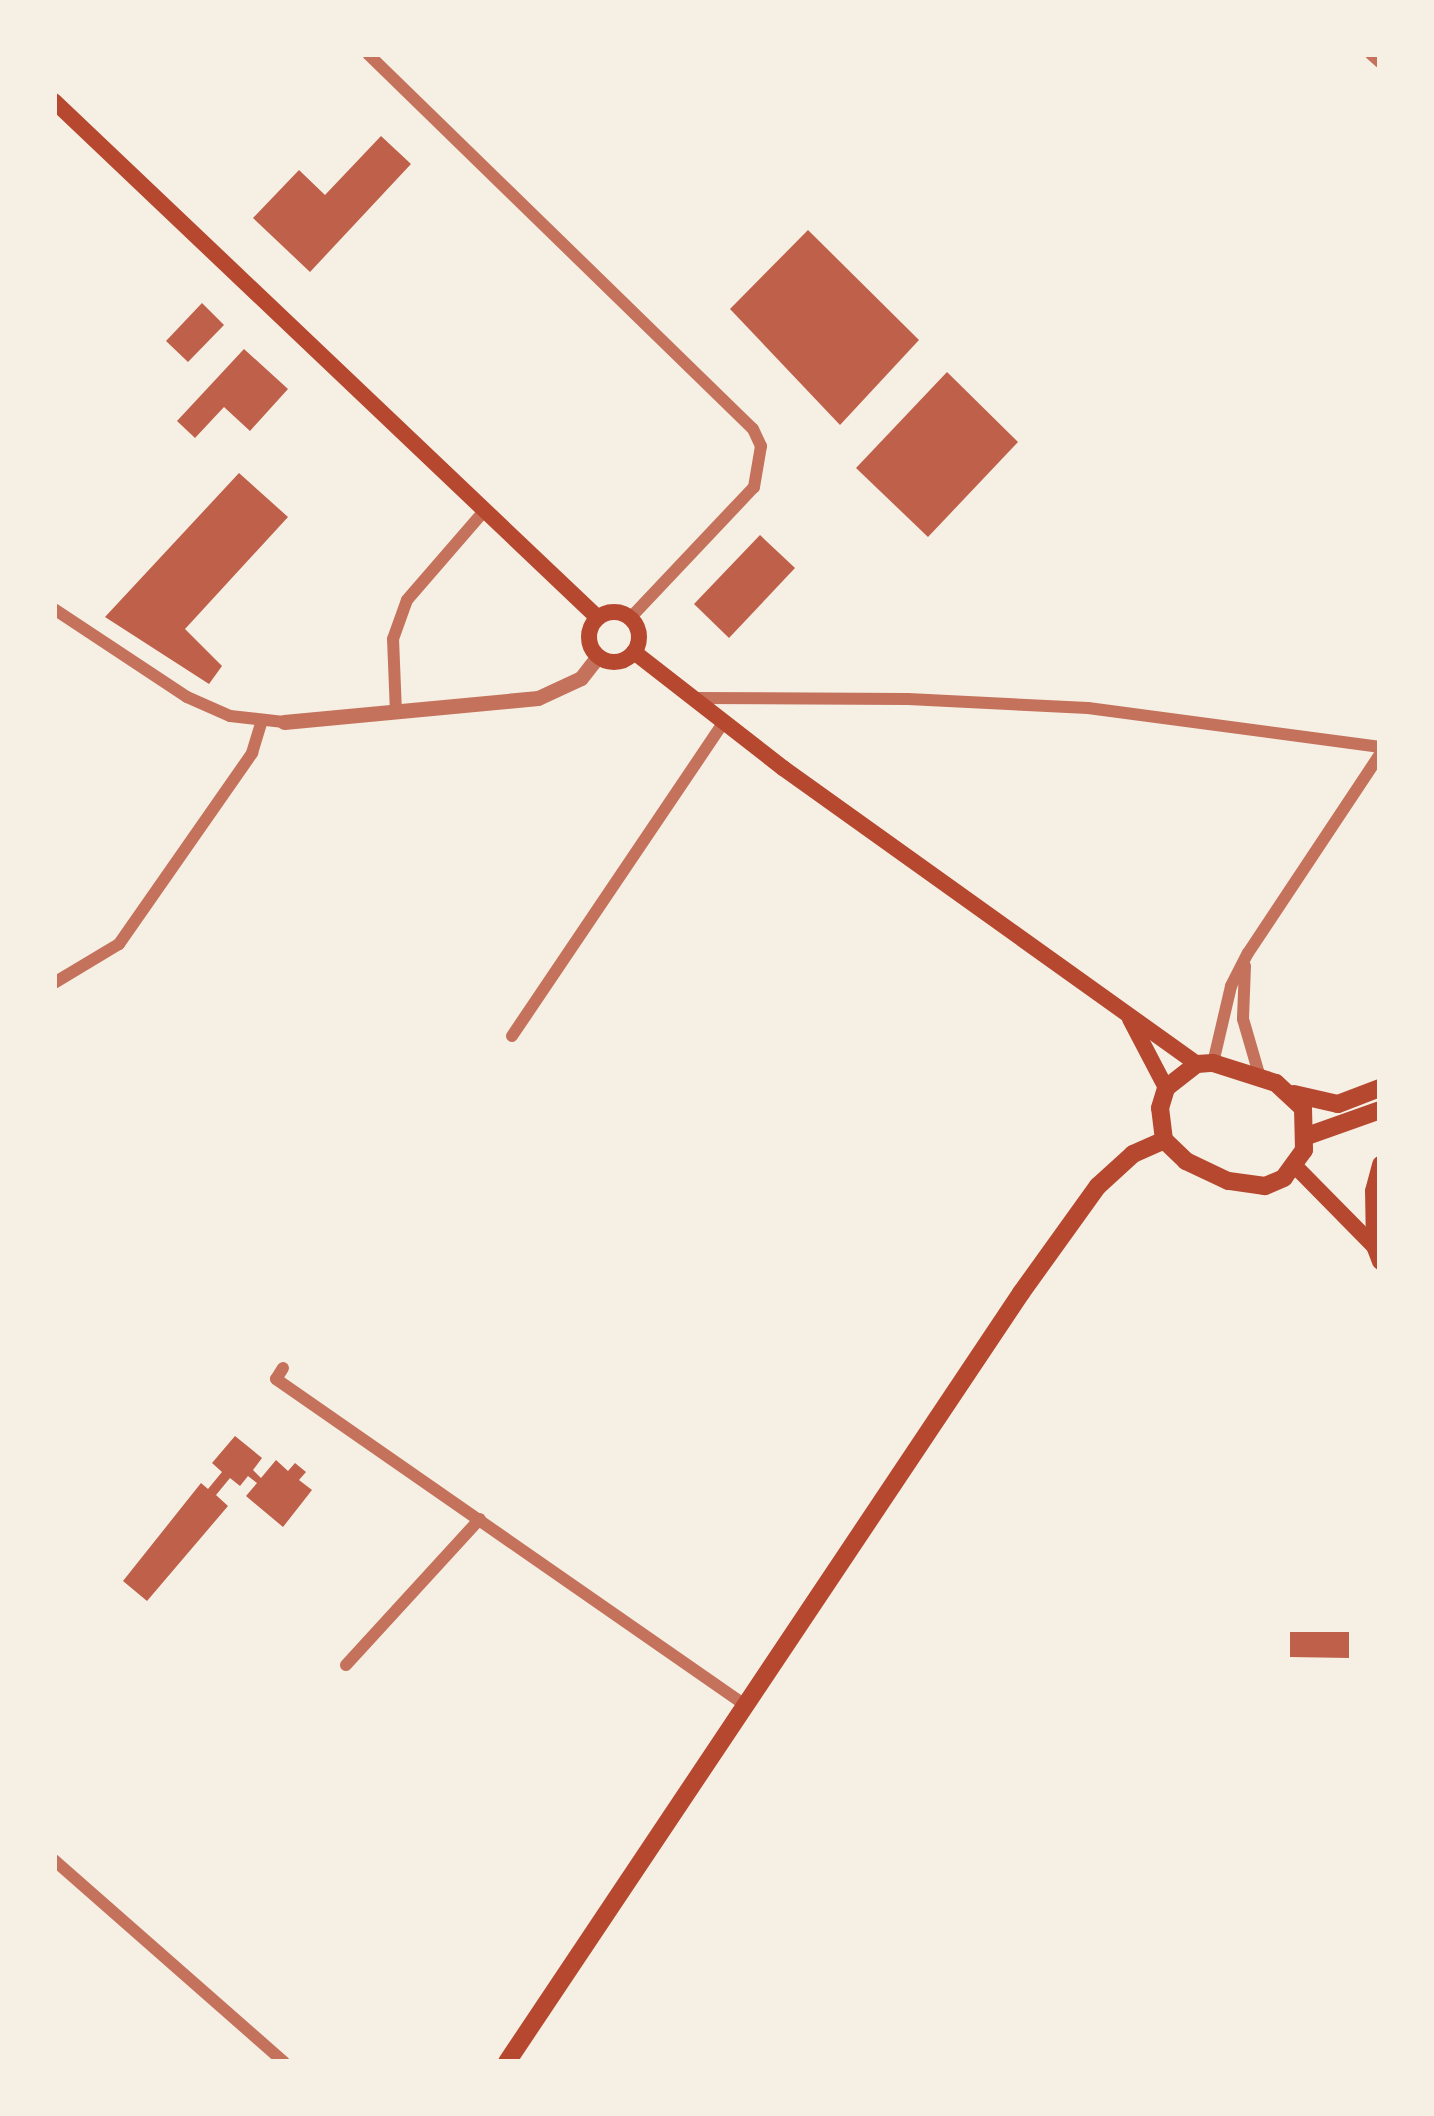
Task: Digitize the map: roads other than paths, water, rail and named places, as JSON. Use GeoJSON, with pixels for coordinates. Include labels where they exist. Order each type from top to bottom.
{"type":"FeatureCollection","features":[{"type":"Feature","properties":{"kind":"main road"},"geometry":{"type":"LineString","coordinates":[[54,101],[598,619]]}},
{"type":"Feature","properties":{"kind":"main road"},"geometry":{"type":"LineString","coordinates":[[612,612],[630,618],[638,630],[634,652],[616,662],[598,656],[589,637],[598,619],[612,612]]}},
{"type":"Feature","properties":{"kind":"main road"},"geometry":{"type":"LineString","coordinates":[[634,652],[688,698],[1130,1019],[1166,1088]]}},
{"type":"Feature","properties":{"kind":"main road"},"geometry":{"type":"LineString","coordinates":[[1130,1019],[1142,1021],[1205,1063],[1258,1074],[1291,1094],[1303,1108],[1307,1136],[1296,1167],[1284,1178],[1248,1185],[1186,1161],[1164,1140],[1160,1108],[1166,1088],[1205,1063]]}},
{"type":"Feature","properties":{"kind":"main road"},"geometry":{"type":"LineString","coordinates":[[1291,1094],[1338,1104],[1380,1088]]}},
{"type":"Feature","properties":{"kind":"main road"},"geometry":{"type":"LineString","coordinates":[[1307,1136],[1380,1110]]}},
{"type":"Feature","properties":{"kind":"main road"},"geometry":{"type":"LineString","coordinates":[[507,2062],[1098,1186],[1133,1154],[1164,1140]]}},
{"type":"Feature","properties":{"kind":"main road"},"geometry":{"type":"LineString","coordinates":[[1377,1254],[1373,1191],[1380,1164]]}},
{"type":"Feature","properties":{"kind":"main road"},"geometry":{"type":"LineString","coordinates":[[1296,1167],[1377,1254]]}},
{"type":"Feature","properties":{"kind":"street"},"geometry":{"type":"LineString","coordinates":[[368,54],[753,429],[761,446],[754,487],[630,618]]}},
{"type":"Feature","properties":{"kind":"street"},"geometry":{"type":"LineString","coordinates":[[1372,54],[1380,62]]}},
{"type":"Feature","properties":{"kind":"street"},"geometry":{"type":"LineString","coordinates":[[396,713],[393,639],[407,600],[485,510]]}},
{"type":"Feature","properties":{"kind":"street"},"geometry":{"type":"LineString","coordinates":[[54,609],[188,697],[261,723],[538,698],[580,677],[598,656]]}},
{"type":"Feature","properties":{"kind":"street"},"geometry":{"type":"LineString","coordinates":[[688,698],[1088,708],[1380,750],[1248,953],[1231,986],[1205,1063]]}},
{"type":"Feature","properties":{"kind":"street"},"geometry":{"type":"LineString","coordinates":[[54,983],[119,944],[252,753],[261,723]]}},
{"type":"Feature","properties":{"kind":"street"},"geometry":{"type":"LineString","coordinates":[[512,1036],[723,723]]}},
{"type":"Feature","properties":{"kind":"street"},"geometry":{"type":"LineString","coordinates":[[1248,953],[1243,1018],[1258,1074]]}},
{"type":"Feature","properties":{"kind":"street"},"geometry":{"type":"LineString","coordinates":[[283,1368],[276,1379],[745,1705]]}},
{"type":"Feature","properties":{"kind":"street"},"geometry":{"type":"LineString","coordinates":[[346,1665],[480,1519]]}},
{"type":"Feature","properties":{"kind":"street"},"geometry":{"type":"LineString","coordinates":[[54,1860],[284,2062]]}}]}
